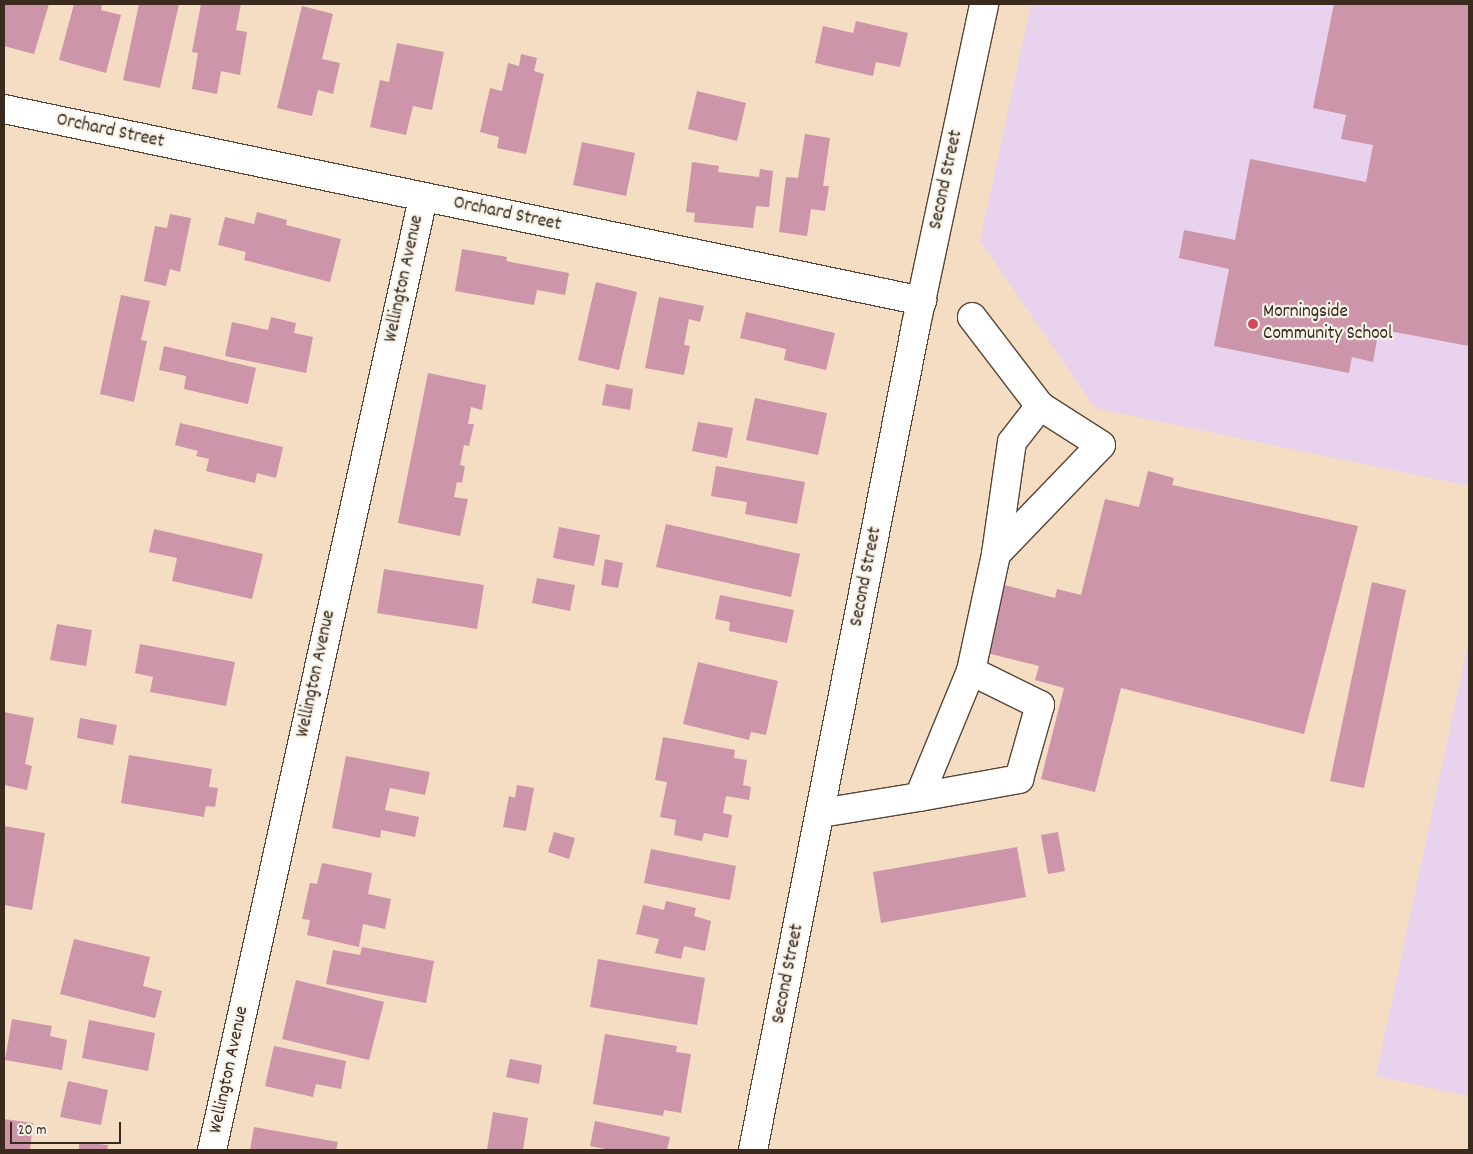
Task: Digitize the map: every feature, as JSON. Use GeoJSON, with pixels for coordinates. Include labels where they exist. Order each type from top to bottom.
{"type":"FeatureCollection","features":[{"type":"Feature","properties":{"kind":"street","name":"Second Street"},"geometry":{"type":"LineString","coordinates":[[753,1150],[922,302],[984,4]]}},
{"type":"Feature","properties":{"kind":"street","name":"Orchard Street"},"geometry":{"type":"LineString","coordinates":[[4,109],[922,302]]}},
{"type":"Feature","properties":{"kind":"street","name":"Wellington Avenue"},"geometry":{"type":"LineString","coordinates":[[212,1150],[423,198]]}},
{"type":"Feature","properties":{"kind":"street"},"geometry":{"type":"LineString","coordinates":[[972,317],[1040,406],[1101,445],[996,554]]}},
{"type":"Feature","properties":{"kind":"street"},"geometry":{"type":"LineString","coordinates":[[919,797],[971,671],[996,554],[1012,442],[1040,406]]}},
{"type":"Feature","properties":{"kind":"street"},"geometry":{"type":"LineString","coordinates":[[821,813],[1019,779],[1040,705],[971,671]]}},
{"type":"Feature","properties":{"kind":"shaded area","name":"Morningside Community School"},"geometry":{"type":"Polygon","coordinates":[[[1031,4],[1469,4],[1469,486],[1095,408],[980,241],[1031,4]]]}},
{"type":"Feature","properties":{"kind":"shaded area"},"geometry":{"type":"Polygon","coordinates":[[[1469,639],[1469,1096],[1376,1076],[1469,639]]]}},
{"type":"Feature","properties":{"kind":"building"},"geometry":{"type":"Polygon","coordinates":[[[4,4],[49,4],[34,54],[4,46],[4,4]]]}},
{"type":"Feature","properties":{"kind":"building"},"geometry":{"type":"Polygon","coordinates":[[[74,4],[102,4],[101,10],[121,15],[106,73],[59,60],[74,4]]]}},
{"type":"Feature","properties":{"kind":"building"},"geometry":{"type":"Polygon","coordinates":[[[139,4],[179,4],[160,88],[123,80],[139,4]]]}},
{"type":"Feature","properties":{"kind":"building"},"geometry":{"type":"Polygon","coordinates":[[[201,4],[241,4],[236,30],[247,32],[240,75],[221,71],[217,94],[192,89],[198,53],[192,52],[201,4]]]}},
{"type":"Feature","properties":{"kind":"building"},"geometry":{"type":"Polygon","coordinates":[[[1334,4],[1469,4],[1469,346],[1379,329],[1373,362],[1352,357],[1349,373],[1214,346],[1229,269],[1179,258],[1184,230],[1235,240],[1250,159],[1366,182],[1373,145],[1341,139],[1346,115],[1313,108],[1334,4]]]}},
{"type":"Feature","properties":{"kind":"building"},"geometry":{"type":"Polygon","coordinates":[[[302,6],[333,14],[322,59],[340,63],[333,94],[318,90],[312,116],[277,108],[302,6]]]}},
{"type":"Feature","properties":{"kind":"building"},"geometry":{"type":"Polygon","coordinates":[[[856,21],[908,33],[900,67],[876,62],[873,76],[815,63],[823,26],[853,33],[856,21]]]}},
{"type":"Feature","properties":{"kind":"building"},"geometry":{"type":"Polygon","coordinates":[[[397,43],[444,52],[432,110],[413,106],[406,135],[370,127],[380,80],[389,82],[397,43]]]}},
{"type":"Feature","properties":{"kind":"building"},"geometry":{"type":"Polygon","coordinates":[[[521,54],[537,58],[534,71],[544,74],[526,154],[497,148],[499,137],[480,132],[490,88],[502,91],[508,63],[519,66],[521,54]]]}},
{"type":"Feature","properties":{"kind":"building"},"geometry":{"type":"Polygon","coordinates":[[[697,91],[746,103],[737,141],[688,129],[697,91]]]}},
{"type":"Feature","properties":{"kind":"building"},"geometry":{"type":"Polygon","coordinates":[[[805,134],[830,138],[823,186],[829,186],[825,211],[811,209],[807,236],[779,232],[786,177],[798,178],[805,134]]]}},
{"type":"Feature","properties":{"kind":"building"},"geometry":{"type":"Polygon","coordinates":[[[582,142],[635,153],[626,196],[573,185],[582,142]]]}},
{"type":"Feature","properties":{"kind":"building"},"geometry":{"type":"Polygon","coordinates":[[[692,162],[719,166],[718,172],[759,177],[760,169],[773,171],[769,207],[756,206],[753,228],[694,222],[695,213],[686,212],[692,162]]]}},
{"type":"Feature","properties":{"kind":"building"},"geometry":{"type":"Polygon","coordinates":[[[257,212],[287,220],[286,225],[341,239],[330,282],[244,260],[246,252],[218,245],[225,217],[254,224],[257,212]]]}},
{"type":"Feature","properties":{"kind":"building"},"geometry":{"type":"Polygon","coordinates":[[[170,214],[191,218],[180,272],[170,269],[166,286],[144,281],[155,226],[167,228],[170,214]]]}},
{"type":"Feature","properties":{"kind":"building"},"geometry":{"type":"Polygon","coordinates":[[[462,249],[507,257],[506,261],[569,273],[565,295],[537,290],[534,305],[455,291],[462,249]]]}},
{"type":"Feature","properties":{"kind":"building"},"geometry":{"type":"Polygon","coordinates":[[[596,282],[637,292],[619,370],[578,360],[596,282]]]}},
{"type":"Feature","properties":{"kind":"building"},"geometry":{"type":"Polygon","coordinates":[[[121,295],[150,301],[141,340],[147,341],[134,402],[100,394],[121,295]]]}},
{"type":"Feature","properties":{"kind":"building"},"geometry":{"type":"Polygon","coordinates":[[[659,297],[704,306],[700,322],[689,319],[684,345],[690,346],[684,375],[645,368],[659,297]]]}},
{"type":"Feature","properties":{"kind":"building"},"geometry":{"type":"Polygon","coordinates":[[[746,312],[835,333],[826,370],[784,360],[786,349],[740,338],[746,312]]]}},
{"type":"Feature","properties":{"kind":"building"},"geometry":{"type":"Polygon","coordinates":[[[271,317],[296,323],[294,333],[313,337],[306,373],[225,356],[232,322],[268,330],[271,317]]]}},
{"type":"Feature","properties":{"kind":"building"},"geometry":{"type":"Polygon","coordinates":[[[164,346],[256,368],[248,404],[184,389],[186,376],[159,370],[164,346]]]}},
{"type":"Feature","properties":{"kind":"building"},"geometry":{"type":"Polygon","coordinates":[[[428,373],[486,385],[482,410],[471,407],[468,424],[474,424],[469,446],[464,445],[460,465],[465,466],[462,483],[457,482],[454,497],[468,499],[460,536],[398,523],[428,373]]]}},
{"type":"Feature","properties":{"kind":"building"},"geometry":{"type":"Polygon","coordinates":[[[606,384],[633,389],[630,410],[602,405],[606,384]]]}},
{"type":"Feature","properties":{"kind":"building"},"geometry":{"type":"Polygon","coordinates":[[[755,398],[827,413],[818,455],[746,440],[755,398]]]}},
{"type":"Feature","properties":{"kind":"building"},"geometry":{"type":"Polygon","coordinates":[[[698,422],[733,428],[727,458],[692,451],[698,422]]]}},
{"type":"Feature","properties":{"kind":"building"},"geometry":{"type":"Polygon","coordinates":[[[180,423],[283,447],[276,478],[257,473],[255,483],[206,471],[209,459],[196,456],[198,451],[175,445],[180,423]]]}},
{"type":"Feature","properties":{"kind":"building"},"geometry":{"type":"Polygon","coordinates":[[[716,466],[805,482],[797,524],[745,514],[747,502],[711,496],[716,466]]]}},
{"type":"Feature","properties":{"kind":"building"},"geometry":{"type":"Polygon","coordinates":[[[1148,471],[1174,478],[1172,485],[1358,526],[1304,734],[1121,688],[1095,792],[1041,779],[1064,688],[1035,680],[1039,666],[987,653],[1004,585],[1055,598],[1057,589],[1081,595],[1105,499],[1139,507],[1148,471]]]}},
{"type":"Feature","properties":{"kind":"building"},"geometry":{"type":"Polygon","coordinates":[[[666,524],[800,554],[791,597],[656,567],[666,524]]]}},
{"type":"Feature","properties":{"kind":"building"},"geometry":{"type":"Polygon","coordinates":[[[559,527],[600,535],[594,566],[553,558],[559,527]]]}},
{"type":"Feature","properties":{"kind":"building"},"geometry":{"type":"Polygon","coordinates":[[[154,529],[263,554],[252,599],[172,581],[177,558],[149,552],[154,529]]]}},
{"type":"Feature","properties":{"kind":"building"},"geometry":{"type":"Polygon","coordinates":[[[605,559],[623,563],[618,588],[601,585],[605,559]]]}},
{"type":"Feature","properties":{"kind":"building"},"geometry":{"type":"Polygon","coordinates":[[[384,569],[484,585],[477,629],[377,613],[384,569]]]}},
{"type":"Feature","properties":{"kind":"building"},"geometry":{"type":"Polygon","coordinates":[[[537,578],[575,585],[570,611],[532,603],[537,578]]]}},
{"type":"Feature","properties":{"kind":"building"},"geometry":{"type":"Polygon","coordinates":[[[1372,582],[1406,590],[1364,788],[1330,781],[1372,582]]]}},
{"type":"Feature","properties":{"kind":"building"},"geometry":{"type":"Polygon","coordinates":[[[720,595],[794,610],[787,643],[729,631],[730,622],[715,619],[720,595]]]}},
{"type":"Feature","properties":{"kind":"building"},"geometry":{"type":"Polygon","coordinates":[[[57,624],[92,630],[86,666],[50,660],[57,624]]]}},
{"type":"Feature","properties":{"kind":"building"},"geometry":{"type":"Polygon","coordinates":[[[140,644],[235,662],[226,706],[150,692],[153,677],[135,673],[140,644]]]}},
{"type":"Feature","properties":{"kind":"building"},"geometry":{"type":"Polygon","coordinates":[[[698,662],[778,681],[766,735],[751,732],[749,740],[683,724],[698,662]]]}},
{"type":"Feature","properties":{"kind":"building"},"geometry":{"type":"Polygon","coordinates":[[[4,712],[34,718],[25,764],[32,766],[27,790],[4,785],[4,712]]]}},
{"type":"Feature","properties":{"kind":"building"},"geometry":{"type":"Polygon","coordinates":[[[80,718],[117,725],[113,745],[77,738],[80,718]]]}},
{"type":"Feature","properties":{"kind":"building"},"geometry":{"type":"Polygon","coordinates":[[[663,737],[735,750],[734,758],[747,760],[743,785],[751,787],[749,800],[726,796],[723,813],[732,815],[728,838],[704,833],[702,841],[674,835],[676,820],[660,817],[667,782],[655,780],[663,737]]]}},
{"type":"Feature","properties":{"kind":"building"},"geometry":{"type":"Polygon","coordinates":[[[129,755],[212,769],[209,787],[218,788],[215,807],[206,806],[204,817],[121,803],[129,755]]]}},
{"type":"Feature","properties":{"kind":"building"},"geometry":{"type":"Polygon","coordinates":[[[346,756],[430,772],[425,795],[390,788],[385,810],[419,817],[415,837],[381,830],[380,838],[332,828],[346,756]]]}},
{"type":"Feature","properties":{"kind":"building"},"geometry":{"type":"Polygon","coordinates":[[[517,785],[534,788],[526,831],[503,827],[509,796],[515,798],[517,785]]]}},
{"type":"Feature","properties":{"kind":"building"},"geometry":{"type":"Polygon","coordinates":[[[4,826],[45,833],[32,910],[4,905],[4,826]]]}},
{"type":"Feature","properties":{"kind":"building"},"geometry":{"type":"Polygon","coordinates":[[[554,832],[575,838],[569,859],[548,852],[554,832]]]}},
{"type":"Feature","properties":{"kind":"building"},"geometry":{"type":"Polygon","coordinates":[[[1058,832],[1065,871],[1048,874],[1041,835],[1058,832]]]}},
{"type":"Feature","properties":{"kind":"building"},"geometry":{"type":"Polygon","coordinates":[[[1017,847],[1026,897],[881,923],[873,872],[1017,847]]]}},
{"type":"Feature","properties":{"kind":"building"},"geometry":{"type":"Polygon","coordinates":[[[651,849],[736,866],[730,900],[644,883],[651,849]]]}},
{"type":"Feature","properties":{"kind":"building"},"geometry":{"type":"Polygon","coordinates":[[[322,863],[372,873],[368,894],[391,899],[385,929],[363,924],[359,947],[307,935],[310,920],[302,919],[310,883],[317,884],[322,863]]]}},
{"type":"Feature","properties":{"kind":"building"},"geometry":{"type":"Polygon","coordinates":[[[666,901],[696,908],[694,916],[711,921],[705,951],[684,946],[681,959],[655,953],[659,939],[636,934],[643,905],[664,910],[666,901]]]}},
{"type":"Feature","properties":{"kind":"building"},"geometry":{"type":"Polygon","coordinates":[[[74,939],[150,957],[143,986],[162,991],[155,1018],[60,994],[74,939]]]}},
{"type":"Feature","properties":{"kind":"building"},"geometry":{"type":"Polygon","coordinates":[[[362,947],[434,961],[426,1003],[326,984],[333,950],[360,955],[362,947]]]}},
{"type":"Feature","properties":{"kind":"building"},"geometry":{"type":"Polygon","coordinates":[[[598,959],[705,978],[697,1025],[590,1007],[598,959]]]}},
{"type":"Feature","properties":{"kind":"building"},"geometry":{"type":"Polygon","coordinates":[[[296,980],[384,1002],[369,1060],[282,1039],[296,980]]]}},
{"type":"Feature","properties":{"kind":"building"},"geometry":{"type":"Polygon","coordinates":[[[12,1019],[52,1026],[50,1036],[67,1040],[62,1070],[5,1060],[12,1019]]]}},
{"type":"Feature","properties":{"kind":"building"},"geometry":{"type":"Polygon","coordinates":[[[89,1020],[155,1033],[148,1071],[82,1058],[89,1020]]]}},
{"type":"Feature","properties":{"kind":"building"},"geometry":{"type":"Polygon","coordinates":[[[605,1034],[677,1046],[676,1052],[691,1054],[681,1113],[664,1110],[663,1116],[593,1104],[605,1034]]]}},
{"type":"Feature","properties":{"kind":"building"},"geometry":{"type":"Polygon","coordinates":[[[274,1046],[346,1061],[341,1089],[316,1084],[313,1097],[265,1086],[274,1046]]]}},
{"type":"Feature","properties":{"kind":"building"},"geometry":{"type":"Polygon","coordinates":[[[510,1059],[542,1065],[539,1084],[506,1077],[510,1059]]]}},
{"type":"Feature","properties":{"kind":"building"},"geometry":{"type":"Polygon","coordinates":[[[68,1081],[108,1090],[101,1125],[60,1117],[68,1081]]]}},
{"type":"Feature","properties":{"kind":"building"},"geometry":{"type":"Polygon","coordinates":[[[493,1112],[528,1118],[523,1150],[487,1150],[493,1112]]]}},
{"type":"Feature","properties":{"kind":"building"},"geometry":{"type":"Polygon","coordinates":[[[4,1119],[33,1123],[30,1150],[4,1150],[4,1119]]]}},
{"type":"Feature","properties":{"kind":"building"},"geometry":{"type":"Polygon","coordinates":[[[595,1121],[670,1137],[667,1150],[610,1150],[590,1146],[595,1121]]]}},
{"type":"Feature","properties":{"kind":"building"},"geometry":{"type":"Polygon","coordinates":[[[254,1127],[338,1142],[336,1150],[250,1150],[254,1127]]]}},
{"type":"Feature","properties":{"kind":"building"},"geometry":{"type":"Polygon","coordinates":[[[79,1142],[108,1145],[107,1150],[79,1150],[79,1142]]]}},
{"type":"Feature","properties":{"kind":"place","name":"Morningside Community School"},"geometry":{"type":"Point","coordinates":[1253,324]}}]}
